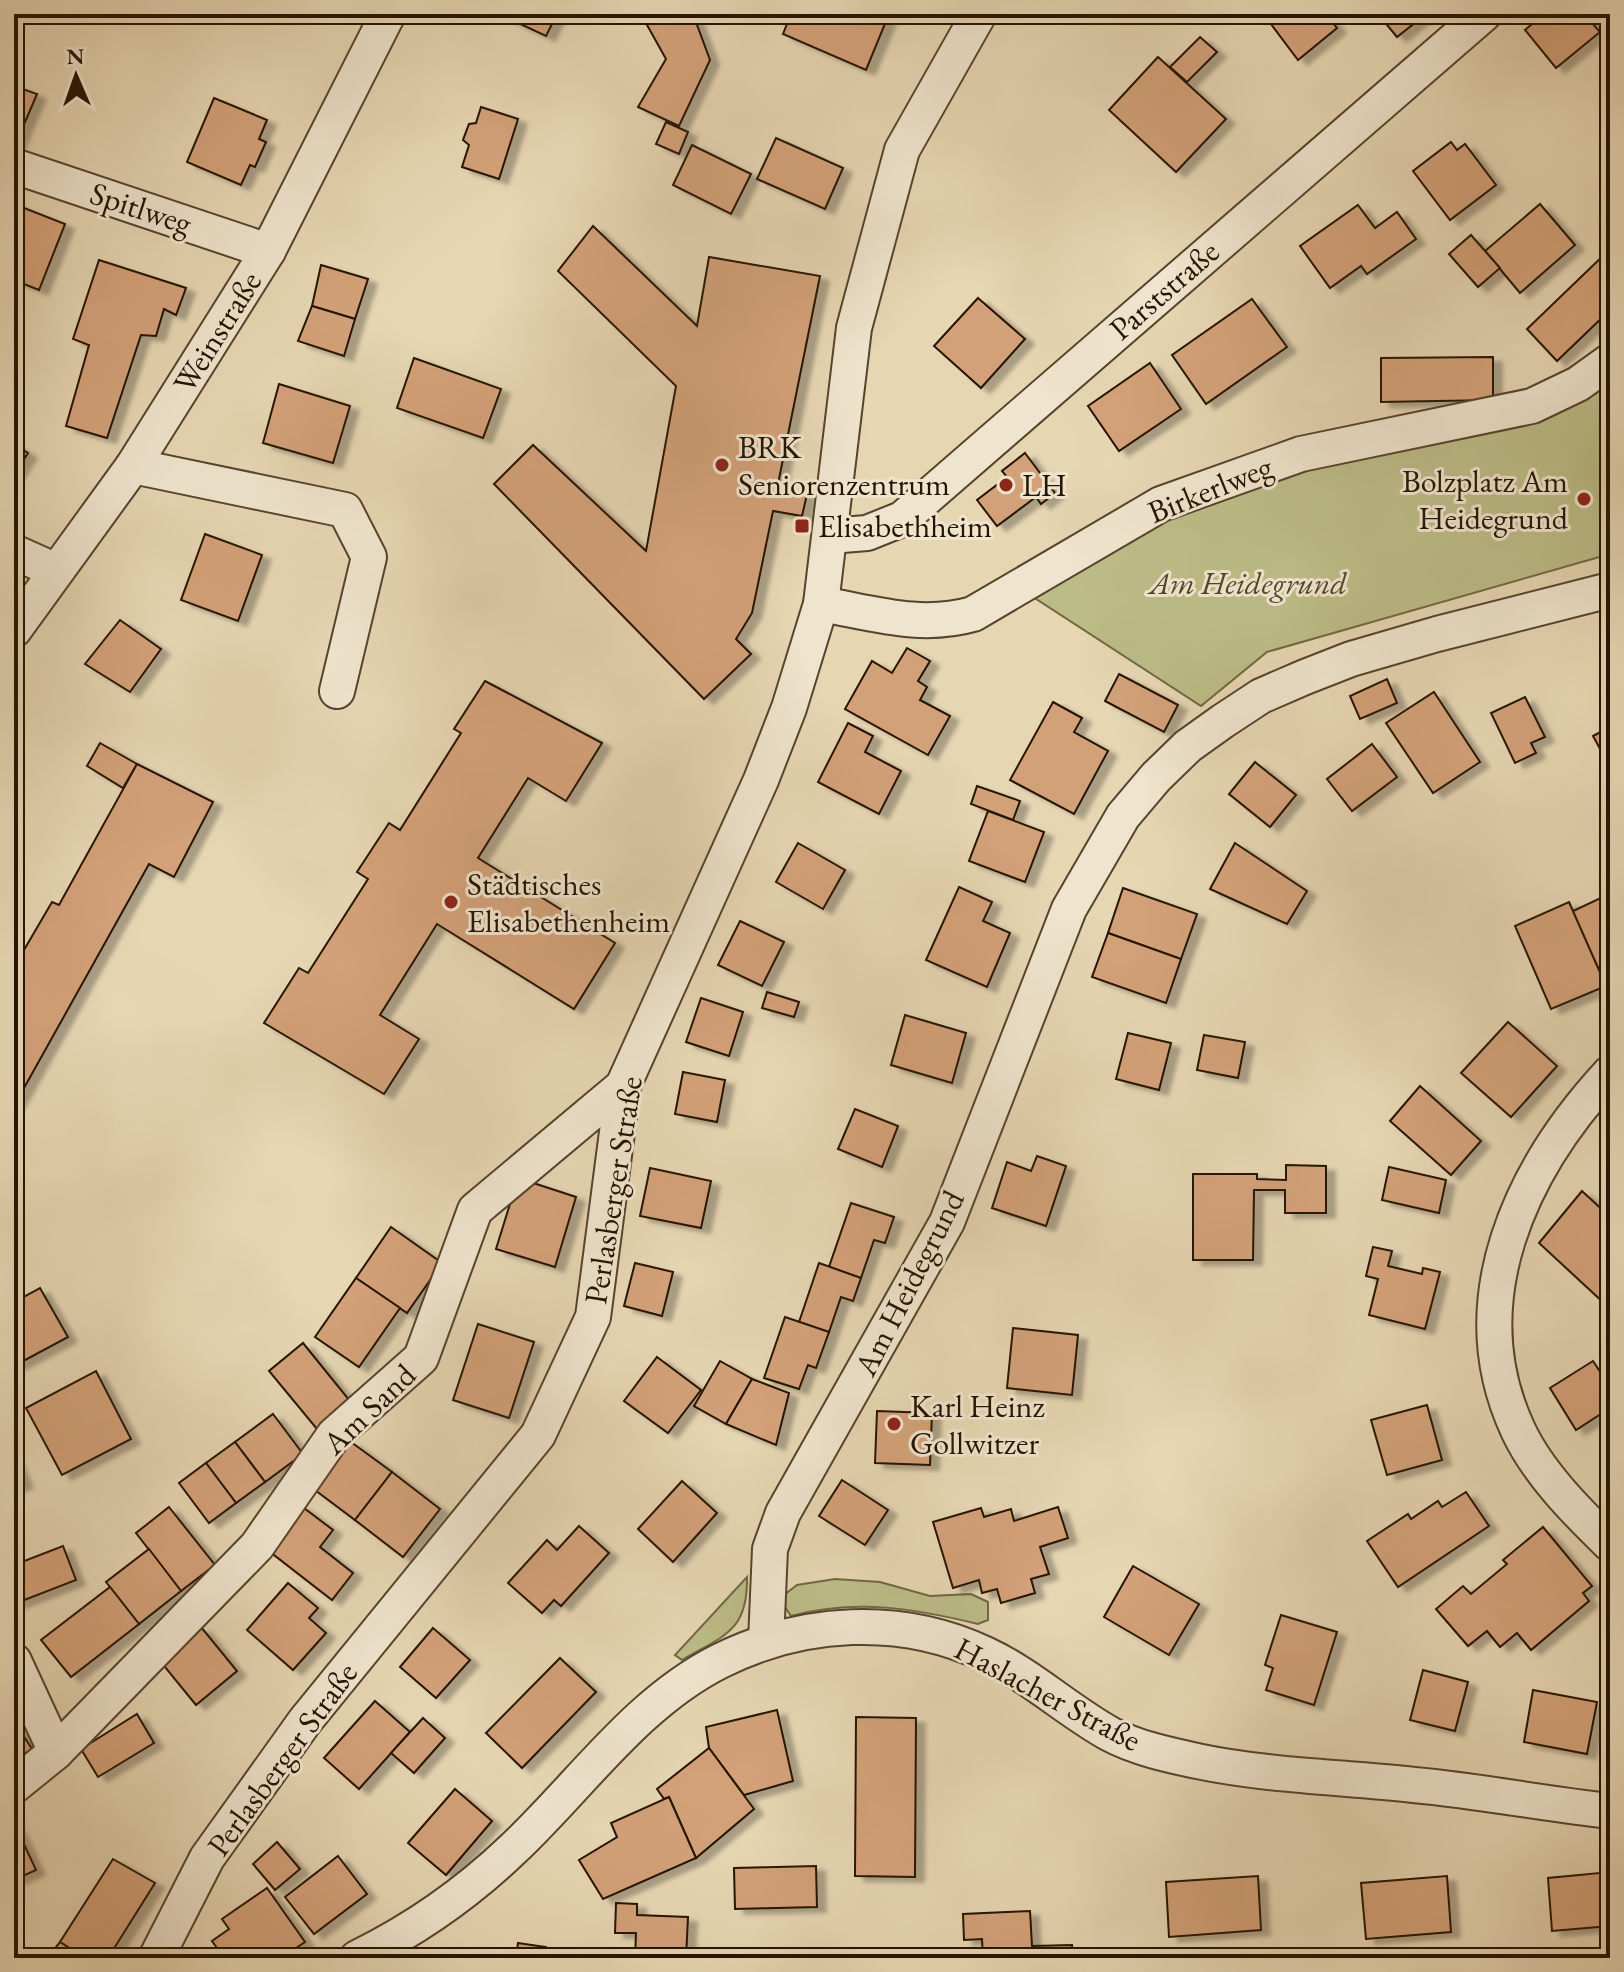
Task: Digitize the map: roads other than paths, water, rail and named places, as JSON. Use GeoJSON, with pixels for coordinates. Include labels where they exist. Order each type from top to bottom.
{"type":"FeatureCollection","features":[{"type":"Feature","properties":{"kind":"street","name":"Weinstraße"},"geometry":{"type":"LineString","coordinates":[[14,630],[54,570],[133,466],[268,251],[388,14]]}},
{"type":"Feature","properties":{"kind":"street","name":"Perlasberger Straße"},"geometry":{"type":"LineString","coordinates":[[156,1958],[207,1858],[305,1721],[538,1435],[593,1317],[623,1086],[761,780],[789,708],[821,604],[854,328],[902,150],[979,14]]}},
{"type":"Feature","properties":{"kind":"street","name":"Parststraße"},"geometry":{"type":"LineString","coordinates":[[830,536],[867,533],[902,519],[1484,14]]}},
{"type":"Feature","properties":{"kind":"street","name":"Spitlweg"},"geometry":{"type":"LineString","coordinates":[[14,166],[268,251]]}},
{"type":"Feature","properties":{"kind":"street","name":"Birkerlweg"},"geometry":{"type":"LineString","coordinates":[[821,604],[919,622],[944,622],[973,614],[1161,504],[1301,454],[1532,406],[1578,384],[1610,361]]}},
{"type":"Feature","properties":{"kind":"street"},"geometry":{"type":"LineString","coordinates":[[133,466],[345,510],[369,557],[337,691]]}},
{"type":"Feature","properties":{"kind":"street"},"geometry":{"type":"LineString","coordinates":[[14,552],[54,570]]}},
{"type":"Feature","properties":{"kind":"street","name":"Am Heidegrund"},"geometry":{"type":"LineString","coordinates":[[766,1641],[770,1549],[783,1513],[947,1222],[1069,909],[1123,816],[1188,746],[1261,696],[1351,659],[1610,590]]}},
{"type":"Feature","properties":{"kind":"street"},"geometry":{"type":"LineString","coordinates":[[1610,1073],[1552,1142],[1525,1190],[1509,1234],[1495,1326],[1506,1398],[1519,1431],[1539,1464],[1610,1544]]}},
{"type":"Feature","properties":{"kind":"street","name":"Am Sand"},"geometry":{"type":"LineString","coordinates":[[14,1786],[56,1752],[257,1546],[334,1435],[421,1358],[475,1210],[623,1086]]}},
{"type":"Feature","properties":{"kind":"street","name":"Haslacher Straße"},"geometry":{"type":"LineString","coordinates":[[357,1958],[447,1904],[511,1851],[649,1709],[688,1678],[766,1641],[798,1632],[858,1625],[946,1640],[985,1654],[1112,1735],[1198,1761],[1289,1774],[1417,1785],[1610,1811]]}},
{"type":"Feature","properties":{"kind":"street"},"geometry":{"type":"LineString","coordinates":[[14,1661],[56,1752]]}},
{"type":"Feature","properties":{"kind":"place","name":"BRK Seniorenzentrum"},"geometry":{"type":"Point","coordinates":[722,465]}},
{"type":"Feature","properties":{"kind":"place","name":"LH"},"geometry":{"type":"Point","coordinates":[1006,485]}},
{"type":"Feature","properties":{"kind":"place","name":"Bolzplatz Am Heidegrund"},"geometry":{"type":"Point","coordinates":[1584,499]}},
{"type":"Feature","properties":{"kind":"place","name":"Elisabethheim"},"geometry":{"type":"Point","coordinates":[802,526]}},
{"type":"Feature","properties":{"kind":"place","name":"Städtisches Elisabethenheim"},"geometry":{"type":"Point","coordinates":[451,902]}},
{"type":"Feature","properties":{"kind":"place","name":"Karl Heinz Gollwitzer"},"geometry":{"type":"Point","coordinates":[894,1424]}}]}
